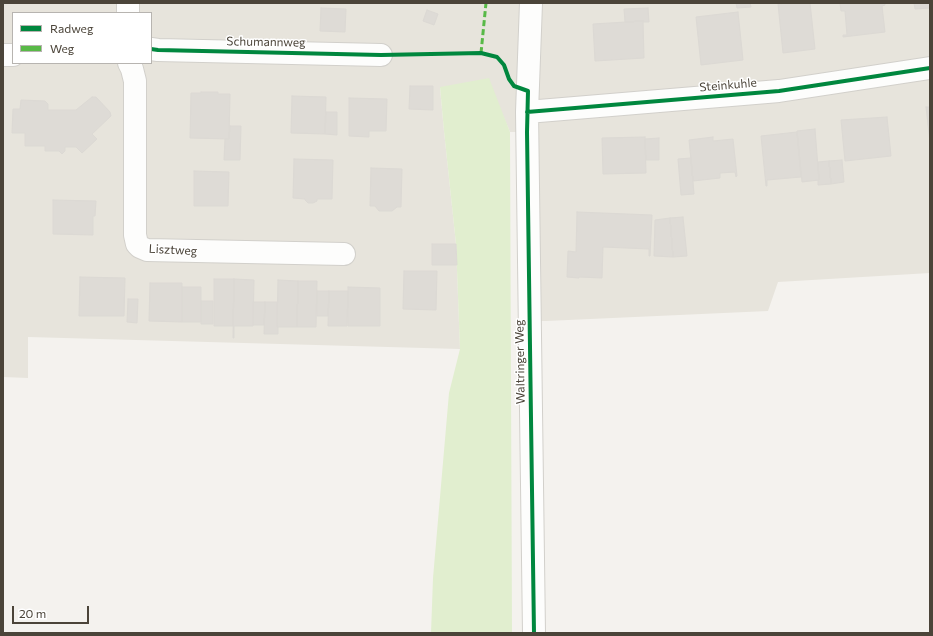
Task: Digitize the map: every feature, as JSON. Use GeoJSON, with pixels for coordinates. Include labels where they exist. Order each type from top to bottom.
{"type":"FeatureCollection","features":[{"type":"Feature","properties":{"kind":"street","name":"Waltringer Weg"},"geometry":{"type":"LineString","coordinates":[[531,3],[527,112],[534,633]]}},
{"type":"Feature","properties":{"kind":"street","name":"Schumannweg"},"geometry":{"type":"LineString","coordinates":[[152,49],[381,55]]}},
{"type":"Feature","properties":{"kind":"street","name":"Lisztweg"},"geometry":{"type":"LineString","coordinates":[[130,64],[135,81],[135,235],[137,244],[140,248],[147,250],[344,254]]}},
{"type":"Feature","properties":{"kind":"street","name":"Steinkuhle"},"geometry":{"type":"LineString","coordinates":[[527,112],[779,91],[930,68]]}},
{"type":"Feature","properties":{"kind":"shaded area"},"geometry":{"type":"Polygon","coordinates":[[[3,3],[930,3],[930,273],[778,282],[768,311],[530,321],[527,132],[510,132],[489,83],[440,88],[456,244],[460,349],[28,337],[28,378],[3,377],[3,3]]]}},
{"type":"Feature","properties":{"kind":"green space"},"geometry":{"type":"Polygon","coordinates":[[[489,78],[510,132],[512,633],[431,633],[433,578],[449,393],[460,349],[456,244],[440,87],[489,78]]]}},
{"type":"Feature","properties":{"kind":"building"},"geometry":{"type":"Polygon","coordinates":[[[736,3],[750,3],[751,7],[737,8],[736,3]]]}},
{"type":"Feature","properties":{"kind":"building"},"geometry":{"type":"Polygon","coordinates":[[[810,3],[815,49],[783,53],[778,4],[810,3]]]}},
{"type":"Feature","properties":{"kind":"building"},"geometry":{"type":"Polygon","coordinates":[[[840,3],[885,3],[885,5],[882,6],[885,32],[843,37],[843,35],[847,35],[845,11],[841,11],[840,3]]]}},
{"type":"Feature","properties":{"kind":"building"},"geometry":{"type":"Polygon","coordinates":[[[914,3],[930,3],[930,8],[915,9],[914,3]]]}},
{"type":"Feature","properties":{"kind":"building"},"geometry":{"type":"Polygon","coordinates":[[[321,8],[346,9],[345,32],[320,31],[321,8]]]}},
{"type":"Feature","properties":{"kind":"building"},"geometry":{"type":"Polygon","coordinates":[[[648,8],[649,22],[625,22],[624,9],[648,8]]]}},
{"type":"Feature","properties":{"kind":"building"},"geometry":{"type":"Polygon","coordinates":[[[427,10],[438,14],[434,25],[423,21],[427,10]]]}},
{"type":"Feature","properties":{"kind":"building"},"geometry":{"type":"Polygon","coordinates":[[[738,12],[743,60],[701,65],[696,17],[738,12]]]}},
{"type":"Feature","properties":{"kind":"building"},"geometry":{"type":"Polygon","coordinates":[[[643,21],[644,58],[595,61],[593,24],[643,21]]]}},
{"type":"Feature","properties":{"kind":"building"},"geometry":{"type":"Polygon","coordinates":[[[410,86],[433,86],[433,110],[409,109],[410,86]]]}},
{"type":"Feature","properties":{"kind":"building"},"geometry":{"type":"Polygon","coordinates":[[[201,92],[230,94],[229,139],[190,138],[191,93],[201,92]]]}},
{"type":"Feature","properties":{"kind":"building"},"geometry":{"type":"Polygon","coordinates":[[[292,96],[326,97],[325,134],[291,133],[292,96]]]}},
{"type":"Feature","properties":{"kind":"building"},"geometry":{"type":"Polygon","coordinates":[[[92,97],[96,97],[110,112],[111,116],[92,134],[97,139],[82,153],[76,147],[65,147],[65,151],[62,154],[59,151],[45,151],[45,146],[25,146],[25,133],[12,133],[13,109],[20,109],[21,100],[45,101],[48,104],[48,110],[76,110],[92,97]]]}},
{"type":"Feature","properties":{"kind":"building"},"geometry":{"type":"Polygon","coordinates":[[[349,98],[387,99],[386,131],[369,131],[369,137],[349,136],[349,98]]]}},
{"type":"Feature","properties":{"kind":"building"},"geometry":{"type":"Polygon","coordinates":[[[926,107],[930,107],[930,142],[926,107]]]}},
{"type":"Feature","properties":{"kind":"building"},"geometry":{"type":"Polygon","coordinates":[[[326,112],[337,112],[337,135],[325,134],[326,112]]]}},
{"type":"Feature","properties":{"kind":"building"},"geometry":{"type":"Polygon","coordinates":[[[887,117],[891,156],[845,161],[841,120],[887,117]]]}},
{"type":"Feature","properties":{"kind":"building"},"geometry":{"type":"Polygon","coordinates":[[[230,126],[241,126],[240,160],[224,160],[225,139],[229,139],[230,126]]]}},
{"type":"Feature","properties":{"kind":"building"},"geometry":{"type":"Polygon","coordinates":[[[815,129],[819,180],[802,182],[797,131],[815,129]]]}},
{"type":"Feature","properties":{"kind":"building"},"geometry":{"type":"Polygon","coordinates":[[[797,132],[801,177],[767,180],[766,186],[761,136],[797,132]]]}},
{"type":"Feature","properties":{"kind":"building"},"geometry":{"type":"Polygon","coordinates":[[[645,137],[646,173],[603,174],[602,138],[645,137]]]}},
{"type":"Feature","properties":{"kind":"building"},"geometry":{"type":"Polygon","coordinates":[[[713,137],[713,141],[733,139],[737,176],[736,177],[735,172],[720,173],[720,178],[693,181],[689,140],[713,137]]]}},
{"type":"Feature","properties":{"kind":"building"},"geometry":{"type":"Polygon","coordinates":[[[659,138],[659,160],[646,160],[645,139],[659,138]]]}},
{"type":"Feature","properties":{"kind":"building"},"geometry":{"type":"Polygon","coordinates":[[[691,158],[694,194],[681,195],[678,159],[691,158]]]}},
{"type":"Feature","properties":{"kind":"building"},"geometry":{"type":"Polygon","coordinates":[[[294,159],[333,160],[332,199],[317,199],[317,201],[313,203],[308,203],[305,199],[293,198],[294,159]]]}},
{"type":"Feature","properties":{"kind":"building"},"geometry":{"type":"Polygon","coordinates":[[[842,160],[844,182],[831,184],[829,161],[842,160]]]}},
{"type":"Feature","properties":{"kind":"building"},"geometry":{"type":"Polygon","coordinates":[[[829,161],[831,184],[818,185],[818,162],[829,161]]]}},
{"type":"Feature","properties":{"kind":"building"},"geometry":{"type":"Polygon","coordinates":[[[371,168],[402,169],[401,207],[397,207],[392,211],[379,211],[375,206],[370,206],[371,168]]]}},
{"type":"Feature","properties":{"kind":"building"},"geometry":{"type":"Polygon","coordinates":[[[194,171],[229,172],[228,206],[194,206],[194,171]]]}},
{"type":"Feature","properties":{"kind":"building"},"geometry":{"type":"Polygon","coordinates":[[[53,200],[96,201],[95,216],[93,216],[93,235],[53,234],[53,200]]]}},
{"type":"Feature","properties":{"kind":"building"},"geometry":{"type":"Polygon","coordinates":[[[577,212],[652,215],[650,256],[649,249],[603,247],[602,278],[567,277],[568,251],[576,252],[577,212]]]}},
{"type":"Feature","properties":{"kind":"building"},"geometry":{"type":"Polygon","coordinates":[[[683,217],[687,256],[673,257],[670,218],[683,217]]]}},
{"type":"Feature","properties":{"kind":"building"},"geometry":{"type":"Polygon","coordinates":[[[670,218],[673,257],[654,256],[655,220],[670,218]]]}},
{"type":"Feature","properties":{"kind":"building"},"geometry":{"type":"Polygon","coordinates":[[[432,244],[456,244],[457,265],[432,265],[432,244]]]}},
{"type":"Feature","properties":{"kind":"building"},"geometry":{"type":"Polygon","coordinates":[[[404,271],[437,271],[436,310],[403,309],[404,271]]]}},
{"type":"Feature","properties":{"kind":"building"},"geometry":{"type":"Polygon","coordinates":[[[80,277],[125,278],[124,316],[79,316],[80,277]]]}},
{"type":"Feature","properties":{"kind":"building"},"geometry":{"type":"Polygon","coordinates":[[[214,279],[234,279],[233,326],[214,326],[214,279]]]}},
{"type":"Feature","properties":{"kind":"building"},"geometry":{"type":"Polygon","coordinates":[[[234,279],[254,280],[253,326],[234,326],[233,338],[234,279]]]}},
{"type":"Feature","properties":{"kind":"building"},"geometry":{"type":"Polygon","coordinates":[[[278,280],[298,281],[297,327],[277,327],[278,280]]]}},
{"type":"Feature","properties":{"kind":"building"},"geometry":{"type":"Polygon","coordinates":[[[298,281],[317,281],[316,327],[297,327],[298,281]]]}},
{"type":"Feature","properties":{"kind":"building"},"geometry":{"type":"Polygon","coordinates":[[[150,283],[182,283],[182,322],[149,321],[150,283]]]}},
{"type":"Feature","properties":{"kind":"building"},"geometry":{"type":"Polygon","coordinates":[[[182,287],[201,287],[201,322],[182,322],[182,287]]]}},
{"type":"Feature","properties":{"kind":"building"},"geometry":{"type":"Polygon","coordinates":[[[348,287],[380,288],[380,326],[348,326],[348,287]]]}},
{"type":"Feature","properties":{"kind":"building"},"geometry":{"type":"Polygon","coordinates":[[[317,291],[329,291],[328,316],[317,316],[317,291]]]}},
{"type":"Feature","properties":{"kind":"building"},"geometry":{"type":"Polygon","coordinates":[[[329,291],[348,291],[347,326],[328,326],[329,291]]]}},
{"type":"Feature","properties":{"kind":"building"},"geometry":{"type":"Polygon","coordinates":[[[128,299],[138,299],[137,323],[127,322],[128,299]]]}},
{"type":"Feature","properties":{"kind":"building"},"geometry":{"type":"Polygon","coordinates":[[[201,301],[213,301],[213,324],[201,324],[201,301]]]}},
{"type":"Feature","properties":{"kind":"building"},"geometry":{"type":"Polygon","coordinates":[[[253,302],[265,302],[264,325],[253,325],[253,302]]]}},
{"type":"Feature","properties":{"kind":"building"},"geometry":{"type":"Polygon","coordinates":[[[265,302],[277,302],[278,334],[264,334],[265,302]]]}},
{"type":"Feature","properties":{"kind":"marked path"},"geometry":{"type":"LineString","coordinates":[[481,53],[486,3]]}},
{"type":"Feature","properties":{"kind":"cycle path"},"geometry":{"type":"LineString","coordinates":[[152,49],[381,55],[481,53],[497,57],[504,65],[509,79],[514,86],[528,91],[527,132],[534,633]]}},
{"type":"Feature","properties":{"kind":"cycle path"},"geometry":{"type":"LineString","coordinates":[[527,112],[779,91],[930,68]]}}]}
